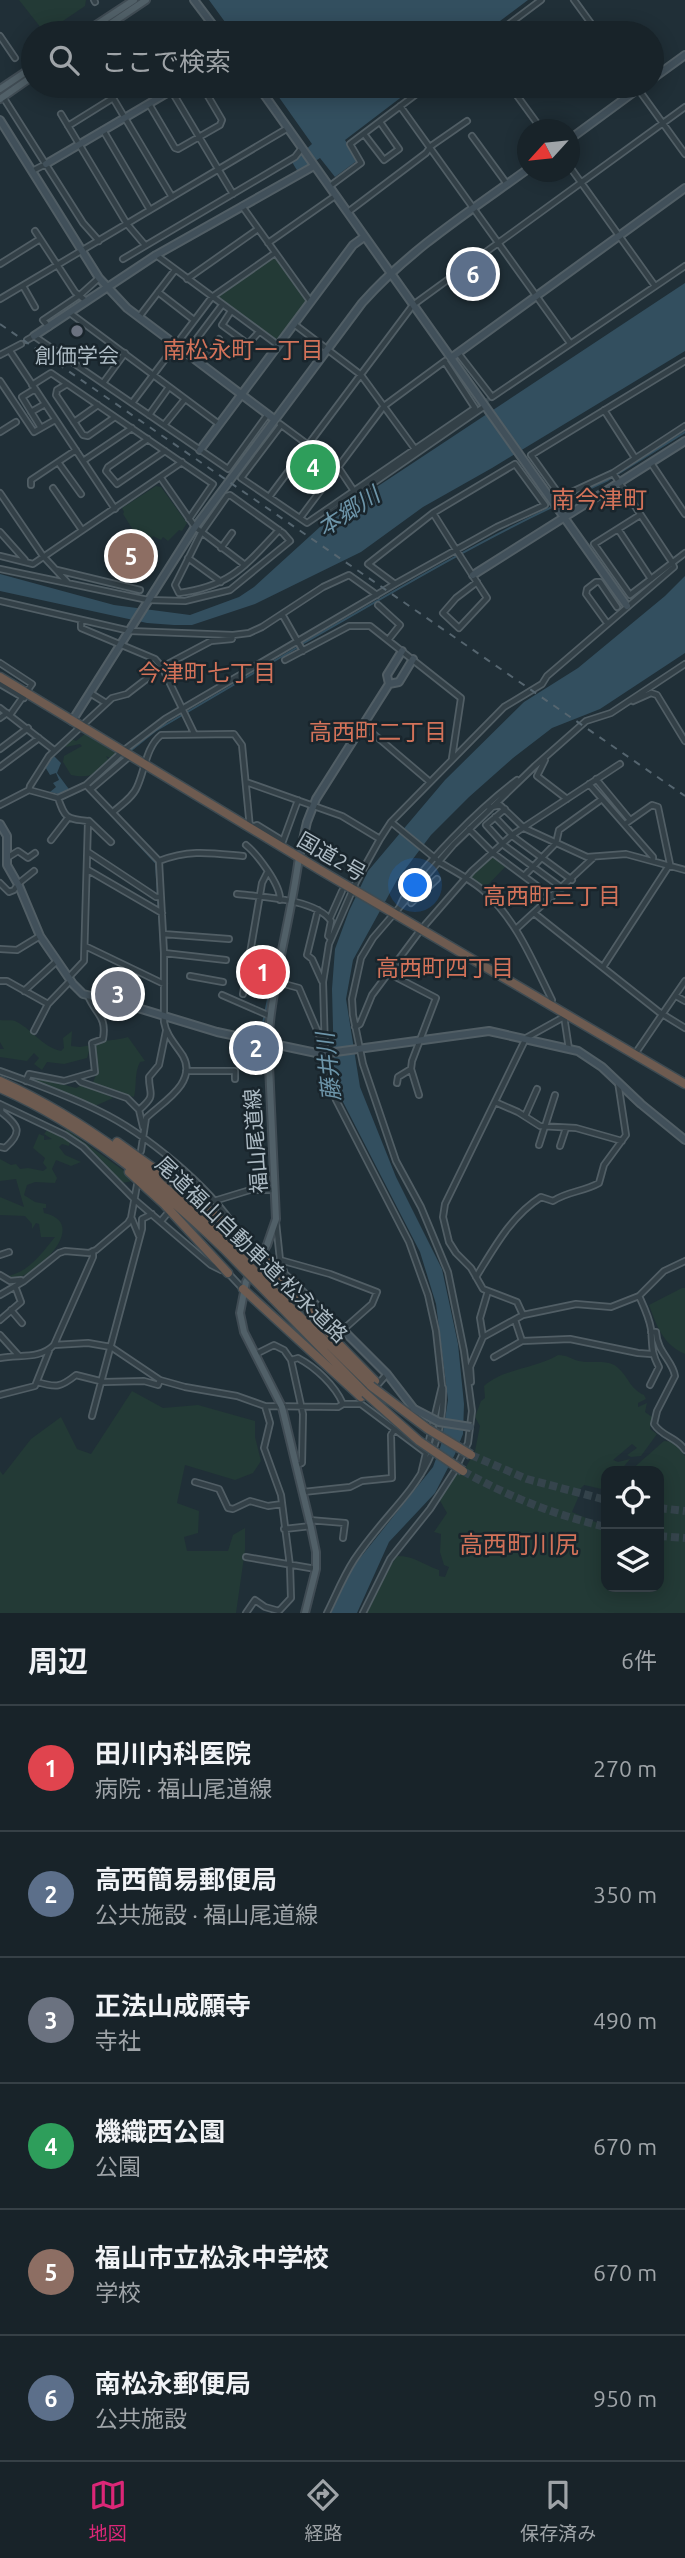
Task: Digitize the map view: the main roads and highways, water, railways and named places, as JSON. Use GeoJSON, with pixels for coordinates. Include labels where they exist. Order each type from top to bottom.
{"type":"FeatureCollection","features":[{"type":"Feature","properties":{"kind":"highway","name":"国道2号"},"geometry":{"type":"LineString","coordinates":[[0,677],[25,696],[396,911],[550,1004],[564,1016],[685,1084]]}},
{"type":"Feature","properties":{"kind":"highway","name":"尾道福山自動車道;松永道路"},"geometry":{"type":"LineString","coordinates":[[0,1081],[106,1139],[147,1171],[226,1246],[366,1392],[419,1441],[463,1471]]}},
{"type":"Feature","properties":{"kind":"highway","name":"尾道福山自動車道;松永道路"},"geometry":{"type":"LineString","coordinates":[[0,1088],[42,1109],[102,1145],[226,1246]]}},
{"type":"Feature","properties":{"kind":"highway"},"geometry":{"type":"LineString","coordinates":[[42,1109],[85,1137],[139,1180],[228,1273]]}},
{"type":"Feature","properties":{"kind":"highway"},"geometry":{"type":"LineString","coordinates":[[62,1113],[137,1155],[245,1240]]}},
{"type":"Feature","properties":{"kind":"highway"},"geometry":{"type":"LineString","coordinates":[[262,1254],[334,1339],[366,1392]]}},
{"type":"Feature","properties":{"kind":"highway"},"geometry":{"type":"LineString","coordinates":[[243,1289],[366,1392]]}},
{"type":"Feature","properties":{"kind":"highway","name":"尾道福山自動車道;松永道路"},"geometry":{"type":"LineString","coordinates":[[366,1392],[471,1455]]}},
{"type":"Feature","properties":{"kind":"main road"},"geometry":{"type":"LineString","coordinates":[[102,21],[134,0]]}},
{"type":"Feature","properties":{"kind":"main road"},"geometry":{"type":"LineString","coordinates":[[115,21],[146,0]]}},
{"type":"Feature","properties":{"kind":"main road"},"geometry":{"type":"LineString","coordinates":[[1,95],[21,78]]}},
{"type":"Feature","properties":{"kind":"main road"},"geometry":{"type":"LineString","coordinates":[[1,95],[21,83]]}},
{"type":"Feature","properties":{"kind":"main road","name":"福山尾道線"},"geometry":{"type":"LineString","coordinates":[[299,857],[293,902],[270,1016],[268,1043],[276,1189],[275,1219],[262,1254],[243,1289],[240,1303],[241,1323],[282,1407],[310,1523],[316,1552],[316,1569],[305,1613]]}},
{"type":"Feature","properties":{"kind":"water"},"geometry":{"type":"Polygon","coordinates":[[[209,0],[528,0],[500,21],[224,21],[209,0]]]}},
{"type":"Feature","properties":{"kind":"water"},"geometry":{"type":"Polygon","coordinates":[[[279,98],[400,98],[345,140],[358,160],[335,177],[320,158],[298,172],[292,162],[312,144],[279,98]]]}},
{"type":"Feature","properties":{"kind":"water","name":"本郷川"},"geometry":{"type":"Polygon","coordinates":[[[685,283],[685,351],[423,507],[361,552],[255,604],[192,625],[174,625],[147,623],[0,591],[0,574],[114,605],[190,615],[239,597],[254,587],[321,526],[360,498],[685,283]]]}},
{"type":"Feature","properties":{"kind":"water"},"geometry":{"type":"Polygon","coordinates":[[[685,576],[685,653],[600,709],[552,728],[469,797],[431,835],[397,880],[353,960],[346,999],[360,1087],[396,1177],[442,1269],[458,1344],[464,1404],[463,1434],[435,1493],[389,1542],[357,1613],[331,1613],[352,1568],[433,1467],[441,1445],[448,1400],[436,1304],[420,1252],[341,1098],[334,1066],[332,989],[335,949],[368,871],[445,780],[524,702],[578,668],[665,596],[685,576]]]}},
{"type":"Feature","properties":{"kind":"water"},"geometry":{"type":"Polygon","coordinates":[[[52,754],[61,763],[57,773],[71,792],[62,795],[50,792],[56,787],[53,783],[59,780],[56,773],[50,775],[44,765],[52,754]]]}},
{"type":"Feature","properties":{"kind":"waterway"},"geometry":{"type":"LineString","coordinates":[[557,504],[608,480],[685,432]]}},
{"type":"Feature","properties":{"kind":"waterway"},"geometry":{"type":"LineString","coordinates":[[302,644],[457,556],[552,507]]}},
{"type":"Feature","properties":{"kind":"waterway"},"geometry":{"type":"LineString","coordinates":[[130,751],[155,731],[298,647]]}},
{"type":"Feature","properties":{"kind":"waterway"},"geometry":{"type":"LineString","coordinates":[[90,785],[123,756]]}},
{"type":"Feature","properties":{"kind":"waterway"},"geometry":{"type":"LineString","coordinates":[[86,788],[156,863],[162,960]]}},
{"type":"Feature","properties":{"kind":"waterway"},"geometry":{"type":"LineString","coordinates":[[260,1038],[268,999]]}},
{"type":"Feature","properties":{"kind":"waterway"},"geometry":{"type":"LineString","coordinates":[[186,1059],[190,1068]]}},
{"type":"Feature","properties":{"kind":"tunnel"},"geometry":{"type":"LineString","coordinates":[[475,408],[492,397]]}},
{"type":"Feature","properties":{"kind":"tunnel"},"geometry":{"type":"LineString","coordinates":[[178,1201],[189,1189]]}},
{"type":"Feature","properties":{"kind":"tunnel"},"geometry":{"type":"LineString","coordinates":[[471,1455],[527,1479],[601,1499]]}},
{"type":"Feature","properties":{"kind":"tunnel"},"geometry":{"type":"LineString","coordinates":[[463,1471],[533,1504],[601,1526]]}},
{"type":"Feature","properties":{"kind":"tunnel"},"geometry":{"type":"LineString","coordinates":[[664,1509],[685,1511]]}},
{"type":"Feature","properties":{"kind":"tunnel"},"geometry":{"type":"LineString","coordinates":[[664,1536],[685,1538]]}},
{"type":"Feature","properties":{"kind":"railway"},"geometry":{"type":"LineString","coordinates":[[0,324],[685,796]]}},
{"type":"Feature","properties":{"kind":"place","name":"南松永郵便局"},"geometry":{"type":"Point","coordinates":[473,274]}},
{"type":"Feature","properties":{"kind":"place","name":"創価学会"},"geometry":{"type":"Point","coordinates":[77,331]}},
{"type":"Feature","properties":{"kind":"place","name":"機織西公園"},"geometry":{"type":"Point","coordinates":[313,467]}},
{"type":"Feature","properties":{"kind":"place","name":"福山市立松永中学校"},"geometry":{"type":"Point","coordinates":[131,556]}},
{"type":"Feature","properties":{"kind":"place","name":"田川内科医院"},"geometry":{"type":"Point","coordinates":[263,972]}},
{"type":"Feature","properties":{"kind":"place","name":"正法山成願寺"},"geometry":{"type":"Point","coordinates":[118,994]}},
{"type":"Feature","properties":{"kind":"place","name":"高西簡易郵便局"},"geometry":{"type":"Point","coordinates":[256,1048]}},
{"type":"Feature","properties":{"kind":"district","name":"南松永町一丁目"},"geometry":{"type":"Point","coordinates":[243,349]}},
{"type":"Feature","properties":{"kind":"district","name":"南今津町"},"geometry":{"type":"Point","coordinates":[599,499]}},
{"type":"Feature","properties":{"kind":"district","name":"今津町七丁目"},"geometry":{"type":"Point","coordinates":[207,672]}},
{"type":"Feature","properties":{"kind":"district","name":"高西町二丁目"},"geometry":{"type":"Point","coordinates":[378,731]}},
{"type":"Feature","properties":{"kind":"district","name":"高西町三丁目"},"geometry":{"type":"Point","coordinates":[552,895]}},
{"type":"Feature","properties":{"kind":"district","name":"高西町四丁目"},"geometry":{"type":"Point","coordinates":[445,967]}},
{"type":"Feature","properties":{"kind":"district","name":"高西町川尻"},"geometry":{"type":"Point","coordinates":[519,1544]}},
{"type":"Feature","properties":{"kind":"water label","name":"藤井川"},"geometry":{"type":"Point","coordinates":[328,1067]}}]}
